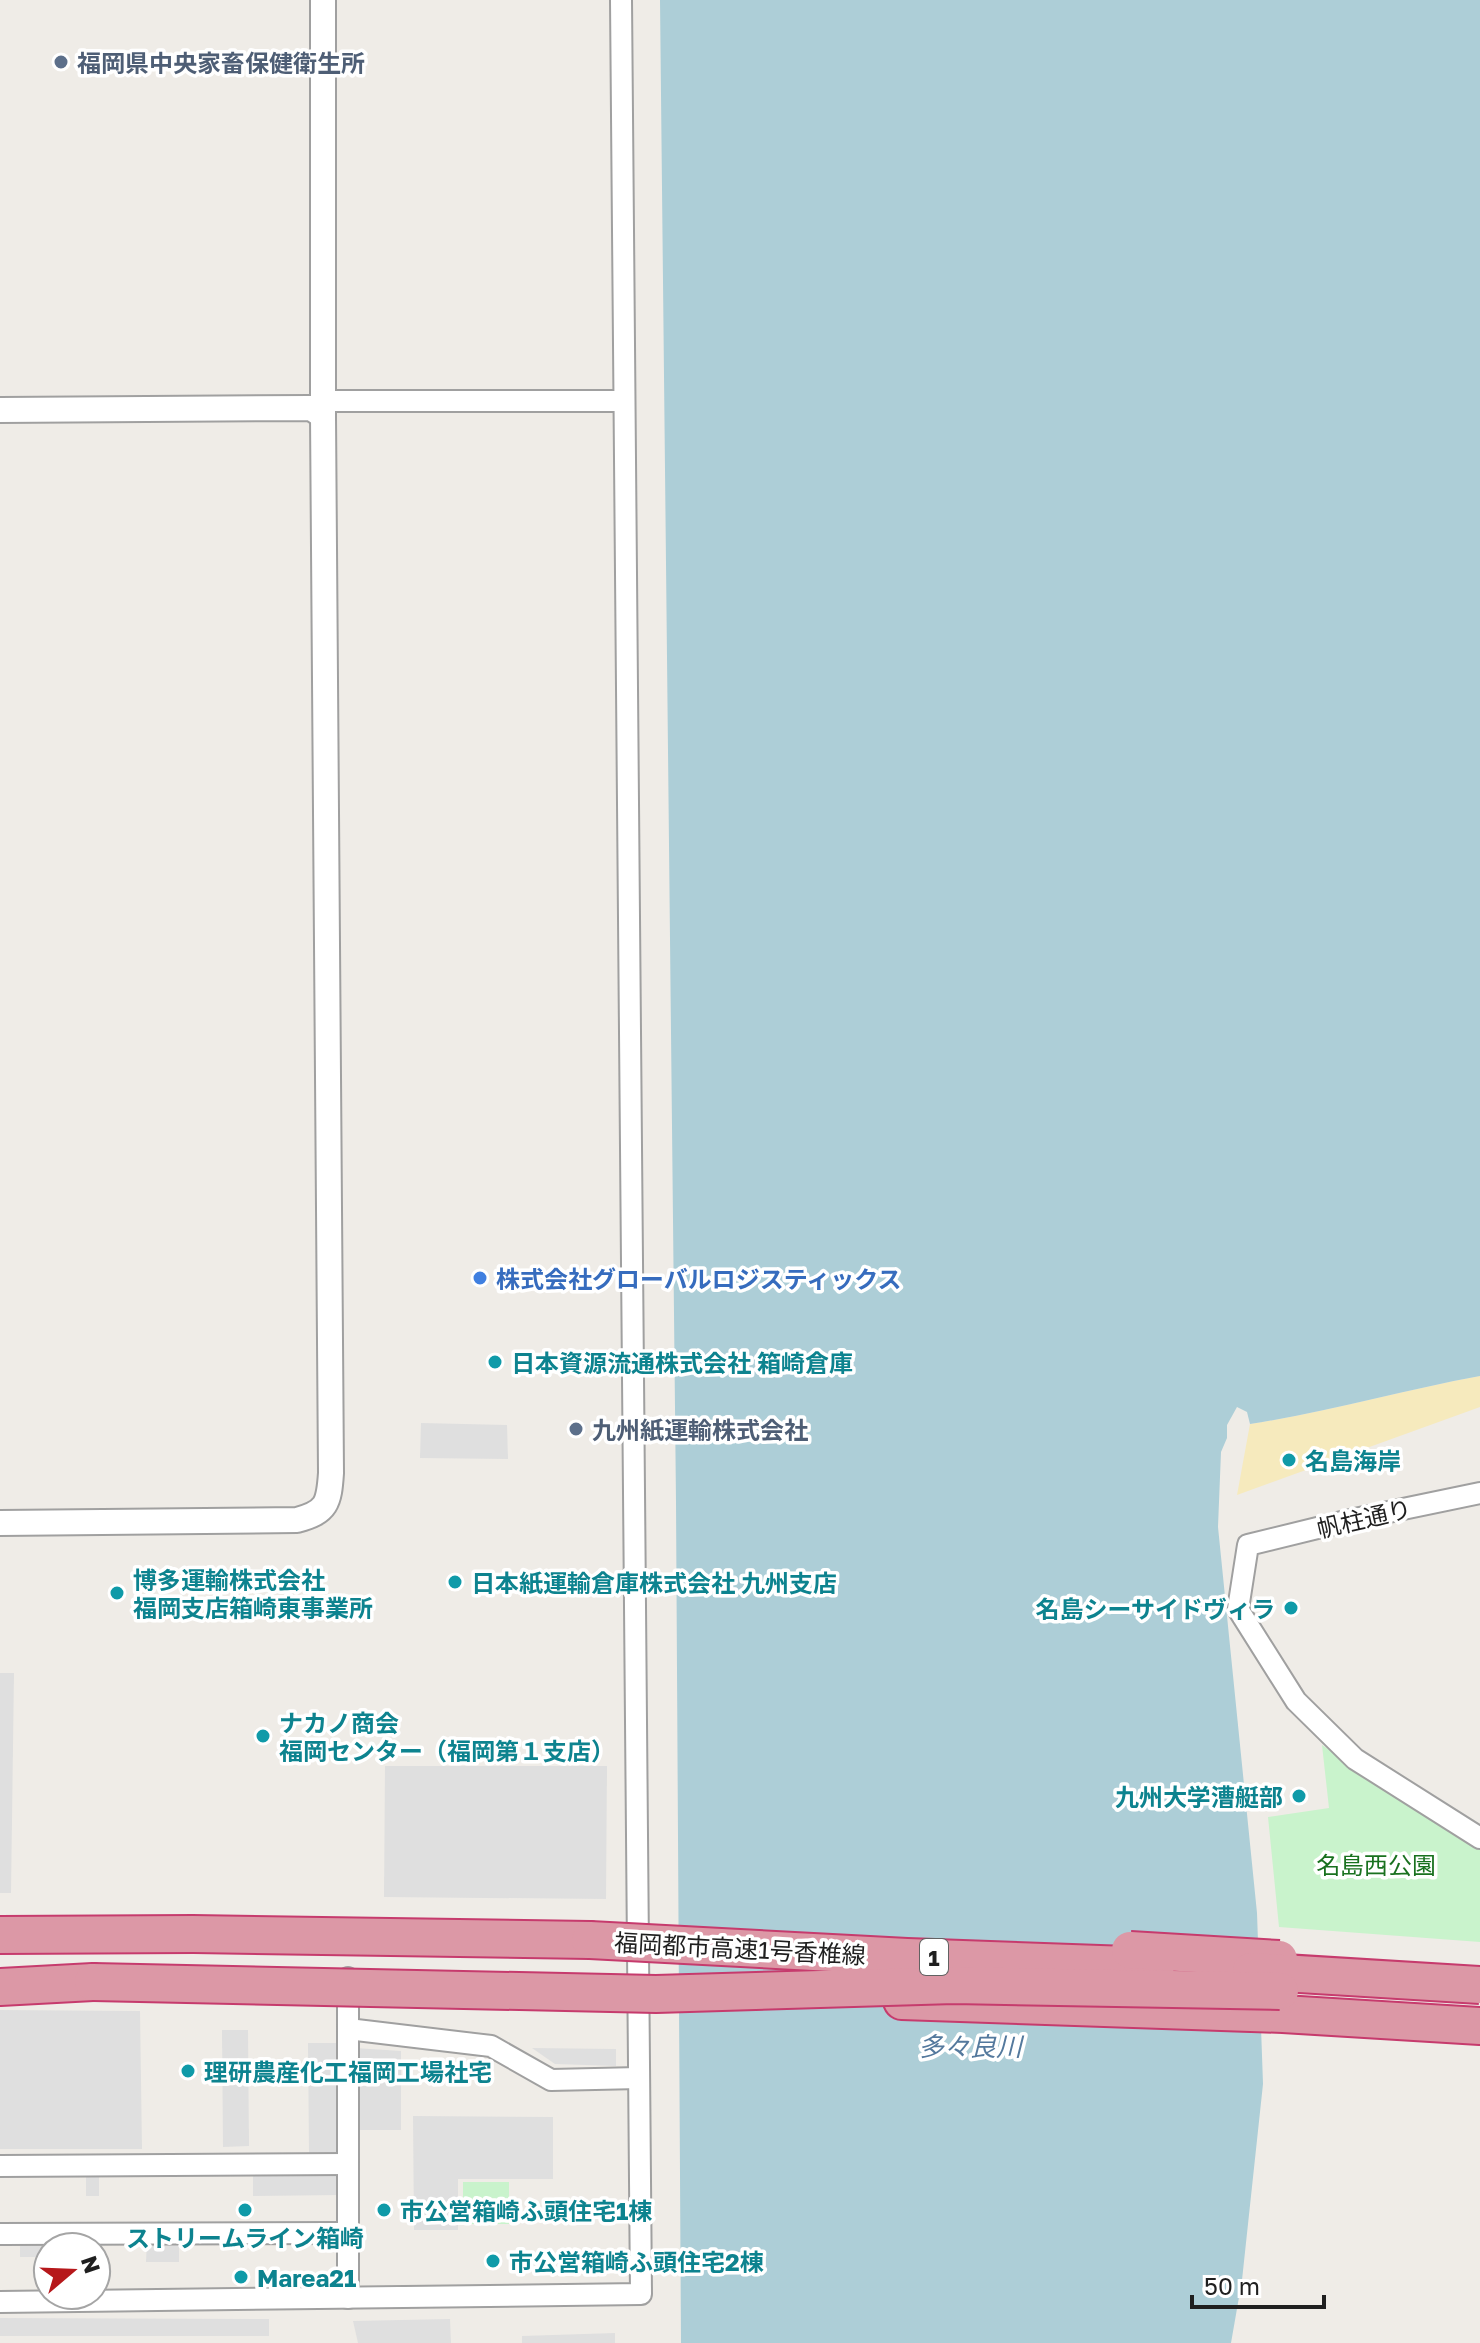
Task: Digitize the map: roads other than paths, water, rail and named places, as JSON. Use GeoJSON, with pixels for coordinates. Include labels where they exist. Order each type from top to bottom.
{"type":"FeatureCollection","features":[{"type":"Feature","properties":{"kind":"highway"},"geometry":{"type":"LineString","coordinates":[[603,1947],[628,1933],[712,1929],[908,1935],[1284,1988],[1480,2026]]}},
{"type":"Feature","properties":{"kind":"highway","name":"福岡都市高速1号香椎線"},"geometry":{"type":"LineString","coordinates":[[0,1935],[193,1934],[1100,1962],[1480,1983]]}},
{"type":"Feature","properties":{"kind":"highway"},"geometry":{"type":"LineString","coordinates":[[656,1994],[1284,1988],[1406,1963],[1480,1970]]}},
{"type":"Feature","properties":{"kind":"highway","name":"福岡都市高速1号香椎線"},"geometry":{"type":"LineString","coordinates":[[0,1979],[656,1994],[954,1985],[1280,1991],[1480,2001]]}},
{"type":"Feature","properties":{"kind":"highway"},"geometry":{"type":"LineString","coordinates":[[0,1987],[93,1982]]}},
{"type":"Feature","properties":{"kind":"street"},"geometry":{"type":"LineString","coordinates":[[0,1523],[297,1520],[317,1515],[329,1498],[323,0]]}},
{"type":"Feature","properties":{"kind":"street"},"geometry":{"type":"LineString","coordinates":[[0,2302],[641,2294],[621,0]]}},
{"type":"Feature","properties":{"kind":"street"},"geometry":{"type":"LineString","coordinates":[[0,410],[323,408],[623,401]]}},
{"type":"Feature","properties":{"kind":"street","name":"帆柱通り"},"geometry":{"type":"LineString","coordinates":[[1480,1493],[1248,1545],[1238,1609],[1296,1701],[1355,1759],[1463,1817],[1480,1838]]}},
{"type":"Feature","properties":{"kind":"street"},"geometry":{"type":"LineString","coordinates":[[0,1943],[482,1949],[603,1947]]}},
{"type":"Feature","properties":{"kind":"street"},"geometry":{"type":"LineString","coordinates":[[0,1972],[617,1986]]}},
{"type":"Feature","properties":{"kind":"street"},"geometry":{"type":"LineString","coordinates":[[348,1978],[348,2298]]}},
{"type":"Feature","properties":{"kind":"street"},"geometry":{"type":"LineString","coordinates":[[1284,1988],[1480,1983]]}},
{"type":"Feature","properties":{"kind":"street"},"geometry":{"type":"LineString","coordinates":[[1284,1988],[1480,2019]]}},
{"type":"Feature","properties":{"kind":"street"},"geometry":{"type":"LineString","coordinates":[[348,2029],[491,2046],[551,2080],[639,2078]]}},
{"type":"Feature","properties":{"kind":"street"},"geometry":{"type":"LineString","coordinates":[[0,2166],[348,2164]]}},
{"type":"Feature","properties":{"kind":"street"},"geometry":{"type":"LineString","coordinates":[[0,2234],[348,2233]]}},
{"type":"Feature","properties":{"kind":"water","name":"多々良川"},"geometry":{"type":"Polygon","coordinates":[[[660,0],[1480,0],[1480,1376],[1250,1424],[1247,1412],[1237,1407],[1227,1425],[1227,1438],[1221,1452],[1218,1527],[1257,1913],[1263,2084],[1242,2280],[1231,2343],[681,2343],[676,1501],[660,0]]]}},
{"type":"Feature","properties":{"kind":"place","name":"福岡県中央家畜保健衛生所"},"geometry":{"type":"Point","coordinates":[61,62]}},
{"type":"Feature","properties":{"kind":"place","name":"株式会社グローバルロジスティックス"},"geometry":{"type":"Point","coordinates":[480,1278]}},
{"type":"Feature","properties":{"kind":"place","name":"日本資源流通株式会社 箱崎倉庫"},"geometry":{"type":"Point","coordinates":[495,1362]}},
{"type":"Feature","properties":{"kind":"place","name":"九州紙運輸株式会社"},"geometry":{"type":"Point","coordinates":[576,1429]}},
{"type":"Feature","properties":{"kind":"place","name":"名島海岸"},"geometry":{"type":"Point","coordinates":[1289,1460]}},
{"type":"Feature","properties":{"kind":"place","name":"日本紙運輸倉庫株式会社 九州支店"},"geometry":{"type":"Point","coordinates":[455,1582]}},
{"type":"Feature","properties":{"kind":"place","name":"博多運輸株式会社 福岡支店箱崎東事業所"},"geometry":{"type":"Point","coordinates":[117,1593]}},
{"type":"Feature","properties":{"kind":"place","name":"名島シーサイドヴィラ"},"geometry":{"type":"Point","coordinates":[1291,1608]}},
{"type":"Feature","properties":{"kind":"place","name":"ナカノ商会 福岡センター（福岡第１支店）"},"geometry":{"type":"Point","coordinates":[263,1736]}},
{"type":"Feature","properties":{"kind":"place","name":"九州大学漕艇部"},"geometry":{"type":"Point","coordinates":[1299,1796]}},
{"type":"Feature","properties":{"kind":"place","name":"理研農産化工福岡工場社宅"},"geometry":{"type":"Point","coordinates":[188,2071]}},
{"type":"Feature","properties":{"kind":"place","name":"ストリームライン箱崎"},"geometry":{"type":"Point","coordinates":[245,2210]}},
{"type":"Feature","properties":{"kind":"place","name":"市公営箱崎ふ頭住宅1棟"},"geometry":{"type":"Point","coordinates":[384,2210]}},
{"type":"Feature","properties":{"kind":"place","name":"市公営箱崎ふ頭住宅2棟"},"geometry":{"type":"Point","coordinates":[493,2261]}},
{"type":"Feature","properties":{"kind":"place","name":"Marea21"},"geometry":{"type":"Point","coordinates":[241,2277]}},
{"type":"Feature","properties":{"kind":"park label","name":"名島西公園"},"geometry":{"type":"Point","coordinates":[1376,1864]}}]}
